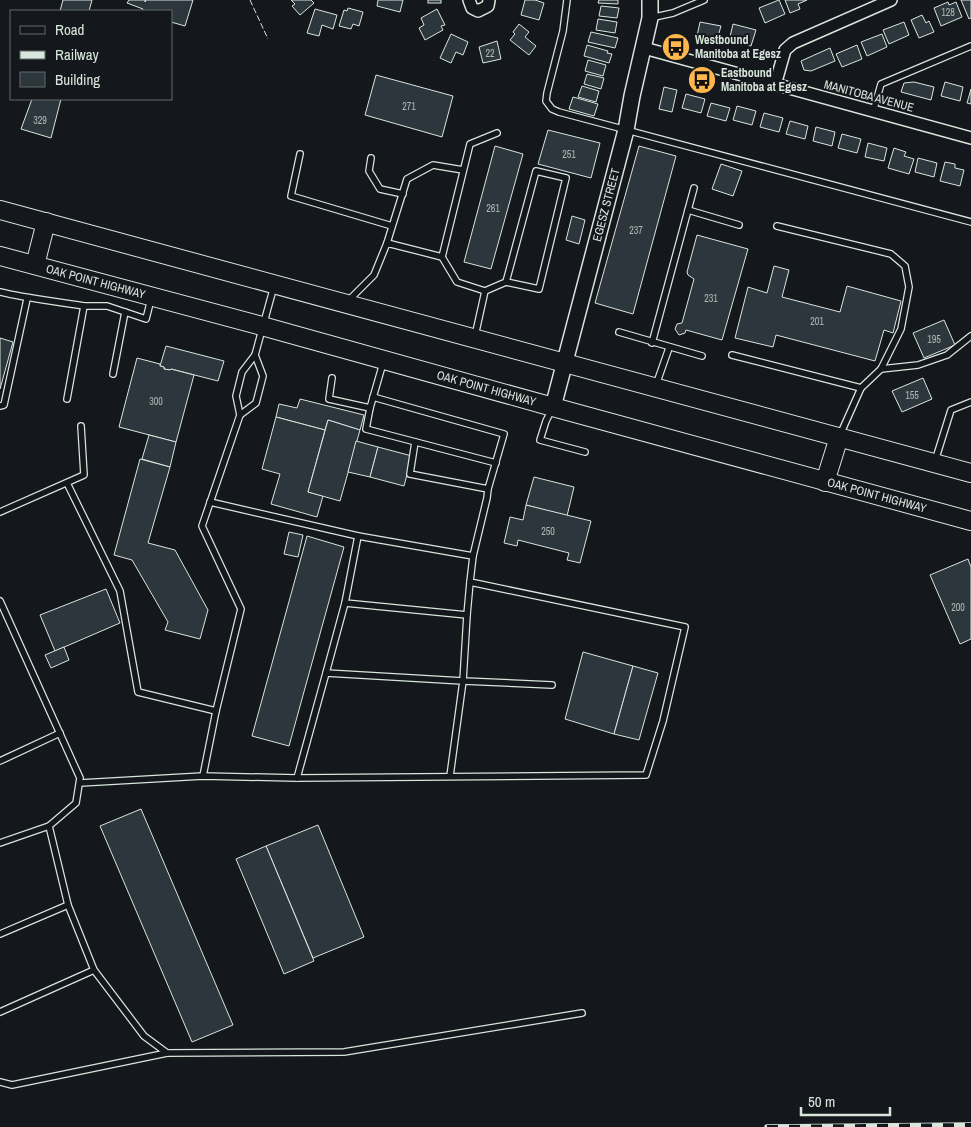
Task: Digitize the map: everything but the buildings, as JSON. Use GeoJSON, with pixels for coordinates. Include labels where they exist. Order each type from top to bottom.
{"type":"FeatureCollection","features":[{"type":"Feature","properties":{"kind":"main road"},"geometry":{"type":"LineString","coordinates":[[0,210],[971,473]]}},
{"type":"Feature","properties":{"kind":"main road"},"geometry":{"type":"LineString","coordinates":[[35,265],[46,222]]}},
{"type":"Feature","properties":{"kind":"main road","name":"OAK POINT HIGHWAY"},"geometry":{"type":"LineString","coordinates":[[0,256],[971,521]]}},
{"type":"Feature","properties":{"kind":"main road"},"geometry":{"type":"LineString","coordinates":[[825,482],[839,437]]}},
{"type":"Feature","properties":{"kind":"street"},"geometry":{"type":"LineString","coordinates":[[469,0],[472,8],[478,11],[488,6],[489,0]]}},
{"type":"Feature","properties":{"kind":"street","name":"EGESZ STREET"},"geometry":{"type":"LineString","coordinates":[[553,408],[626,130],[650,18],[650,0]]}},
{"type":"Feature","properties":{"kind":"street"},"geometry":{"type":"LineString","coordinates":[[775,84],[785,50],[793,43],[891,0]]}},
{"type":"Feature","properties":{"kind":"street","name":"MANITOBA AVENUE"},"geometry":{"type":"LineString","coordinates":[[644,48],[971,138]]}},
{"type":"Feature","properties":{"kind":"lane"},"geometry":{"type":"LineString","coordinates":[[566,0],[563,31],[546,101],[552,109],[971,222]]}},
{"type":"Feature","properties":{"kind":"lane"},"geometry":{"type":"LineString","coordinates":[[650,18],[673,13],[704,0]]}},
{"type":"Feature","properties":{"kind":"lane"},"geometry":{"type":"LineString","coordinates":[[873,112],[881,84],[971,46]]}},
{"type":"Feature","properties":{"kind":"lane"},"geometry":{"type":"LineString","coordinates":[[497,133],[470,144],[463,170],[442,257],[457,282],[485,291],[506,282],[538,288],[566,178],[536,171],[506,282]]}},
{"type":"Feature","properties":{"kind":"lane"},"geometry":{"type":"LineString","coordinates":[[300,154],[290,196],[392,226]]}},
{"type":"Feature","properties":{"kind":"lane"},"geometry":{"type":"LineString","coordinates":[[371,158],[369,171],[380,189],[402,194]]}},
{"type":"Feature","properties":{"kind":"lane"},"geometry":{"type":"LineString","coordinates":[[346,303],[374,275],[407,179],[433,165],[463,170]]}},
{"type":"Feature","properties":{"kind":"lane"},"geometry":{"type":"LineString","coordinates":[[652,342],[694,188]]}},
{"type":"Feature","properties":{"kind":"lane"},"geometry":{"type":"LineString","coordinates":[[688,210],[739,225]]}},
{"type":"Feature","properties":{"kind":"lane"},"geometry":{"type":"LineString","coordinates":[[777,226],[891,254],[904,266],[909,287],[901,329],[880,368],[861,388],[839,437]]}},
{"type":"Feature","properties":{"kind":"lane"},"geometry":{"type":"LineString","coordinates":[[386,244],[442,257]]}},
{"type":"Feature","properties":{"kind":"lane"},"geometry":{"type":"LineString","coordinates":[[203,776],[216,712],[241,609],[202,526],[240,415],[236,396],[242,372],[256,354],[262,326],[275,284]]}},
{"type":"Feature","properties":{"kind":"lane"},"geometry":{"type":"LineString","coordinates":[[474,338],[485,291]]}},
{"type":"Feature","properties":{"kind":"lane"},"geometry":{"type":"LineString","coordinates":[[0,292],[27,299],[45,299],[84,306],[107,306],[146,319],[151,296]]}},
{"type":"Feature","properties":{"kind":"lane"},"geometry":{"type":"LineString","coordinates":[[0,406],[4,405],[27,299]]}},
{"type":"Feature","properties":{"kind":"lane"},"geometry":{"type":"LineString","coordinates":[[67,399],[84,306]]}},
{"type":"Feature","properties":{"kind":"lane"},"geometry":{"type":"LineString","coordinates":[[113,374],[125,312]]}},
{"type":"Feature","properties":{"kind":"lane"},"geometry":{"type":"LineString","coordinates":[[619,332],[702,356]]}},
{"type":"Feature","properties":{"kind":"lane"},"geometry":{"type":"LineString","coordinates":[[880,368],[918,365],[940,358],[947,355],[971,336]]}},
{"type":"Feature","properties":{"kind":"lane"},"geometry":{"type":"LineString","coordinates":[[656,387],[669,348]]}},
{"type":"Feature","properties":{"kind":"lane"},"geometry":{"type":"LineString","coordinates":[[240,415],[256,403],[263,376],[256,354]]}},
{"type":"Feature","properties":{"kind":"lane"},"geometry":{"type":"LineString","coordinates":[[732,355],[861,388]]}},
{"type":"Feature","properties":{"kind":"lane"},"geometry":{"type":"LineString","coordinates":[[384,360],[366,429],[496,463]]}},
{"type":"Feature","properties":{"kind":"lane"},"geometry":{"type":"LineString","coordinates":[[332,378],[328,399],[370,408]]}},
{"type":"Feature","properties":{"kind":"lane"},"geometry":{"type":"LineString","coordinates":[[373,397],[504,434],[488,489],[473,556],[463,681],[450,776]]}},
{"type":"Feature","properties":{"kind":"lane"},"geometry":{"type":"LineString","coordinates":[[934,462],[952,410],[971,402]]}},
{"type":"Feature","properties":{"kind":"lane"},"geometry":{"type":"LineString","coordinates":[[553,408],[546,421],[540,440],[585,452]]}},
{"type":"Feature","properties":{"kind":"lane"},"geometry":{"type":"LineString","coordinates":[[0,512],[84,475],[81,426]]}},
{"type":"Feature","properties":{"kind":"lane"},"geometry":{"type":"LineString","coordinates":[[415,442],[410,474],[488,489]]}},
{"type":"Feature","properties":{"kind":"lane"},"geometry":{"type":"LineString","coordinates":[[66,483],[120,591],[138,692],[216,712]]}},
{"type":"Feature","properties":{"kind":"lane"},"geometry":{"type":"LineString","coordinates":[[210,502],[358,536],[473,556]]}},
{"type":"Feature","properties":{"kind":"lane"},"geometry":{"type":"LineString","coordinates":[[297,778],[344,603],[358,536]]}},
{"type":"Feature","properties":{"kind":"lane"},"geometry":{"type":"LineString","coordinates":[[80,783],[203,776],[297,778],[646,775],[663,721],[685,627],[470,582]]}},
{"type":"Feature","properties":{"kind":"lane"},"geometry":{"type":"LineString","coordinates":[[0,602],[80,778],[76,803],[49,826],[0,843]]}},
{"type":"Feature","properties":{"kind":"lane"},"geometry":{"type":"LineString","coordinates":[[344,603],[467,615]]}},
{"type":"Feature","properties":{"kind":"lane"},"geometry":{"type":"LineString","coordinates":[[326,673],[552,686]]}},
{"type":"Feature","properties":{"kind":"lane"},"geometry":{"type":"LineString","coordinates":[[0,761],[60,733]]}},
{"type":"Feature","properties":{"kind":"lane"},"geometry":{"type":"LineString","coordinates":[[49,826],[68,905],[94,970],[144,1036],[167,1053]]}},
{"type":"Feature","properties":{"kind":"lane"},"geometry":{"type":"LineString","coordinates":[[0,934],[68,905]]}},
{"type":"Feature","properties":{"kind":"lane"},"geometry":{"type":"LineString","coordinates":[[0,1012],[94,970]]}},
{"type":"Feature","properties":{"kind":"lane"},"geometry":{"type":"LineString","coordinates":[[0,1082],[12,1086],[167,1053],[344,1052],[582,1013]]}},
{"type":"Feature","properties":{"kind":"railway"},"geometry":{"type":"LineString","coordinates":[[767,1127],[971,1125]]}},
{"type":"Feature","properties":{"kind":"fence"},"geometry":{"type":"LineString","coordinates":[[250,0],[268,39]]}},
{"type":"Feature","properties":{"kind":"place","name":"Westbound Manitoba at Egesz"},"geometry":{"type":"Point","coordinates":[676,47]}},
{"type":"Feature","properties":{"kind":"place","name":"Eastbound Manitoba at Egesz"},"geometry":{"type":"Point","coordinates":[702,80]}}]}
